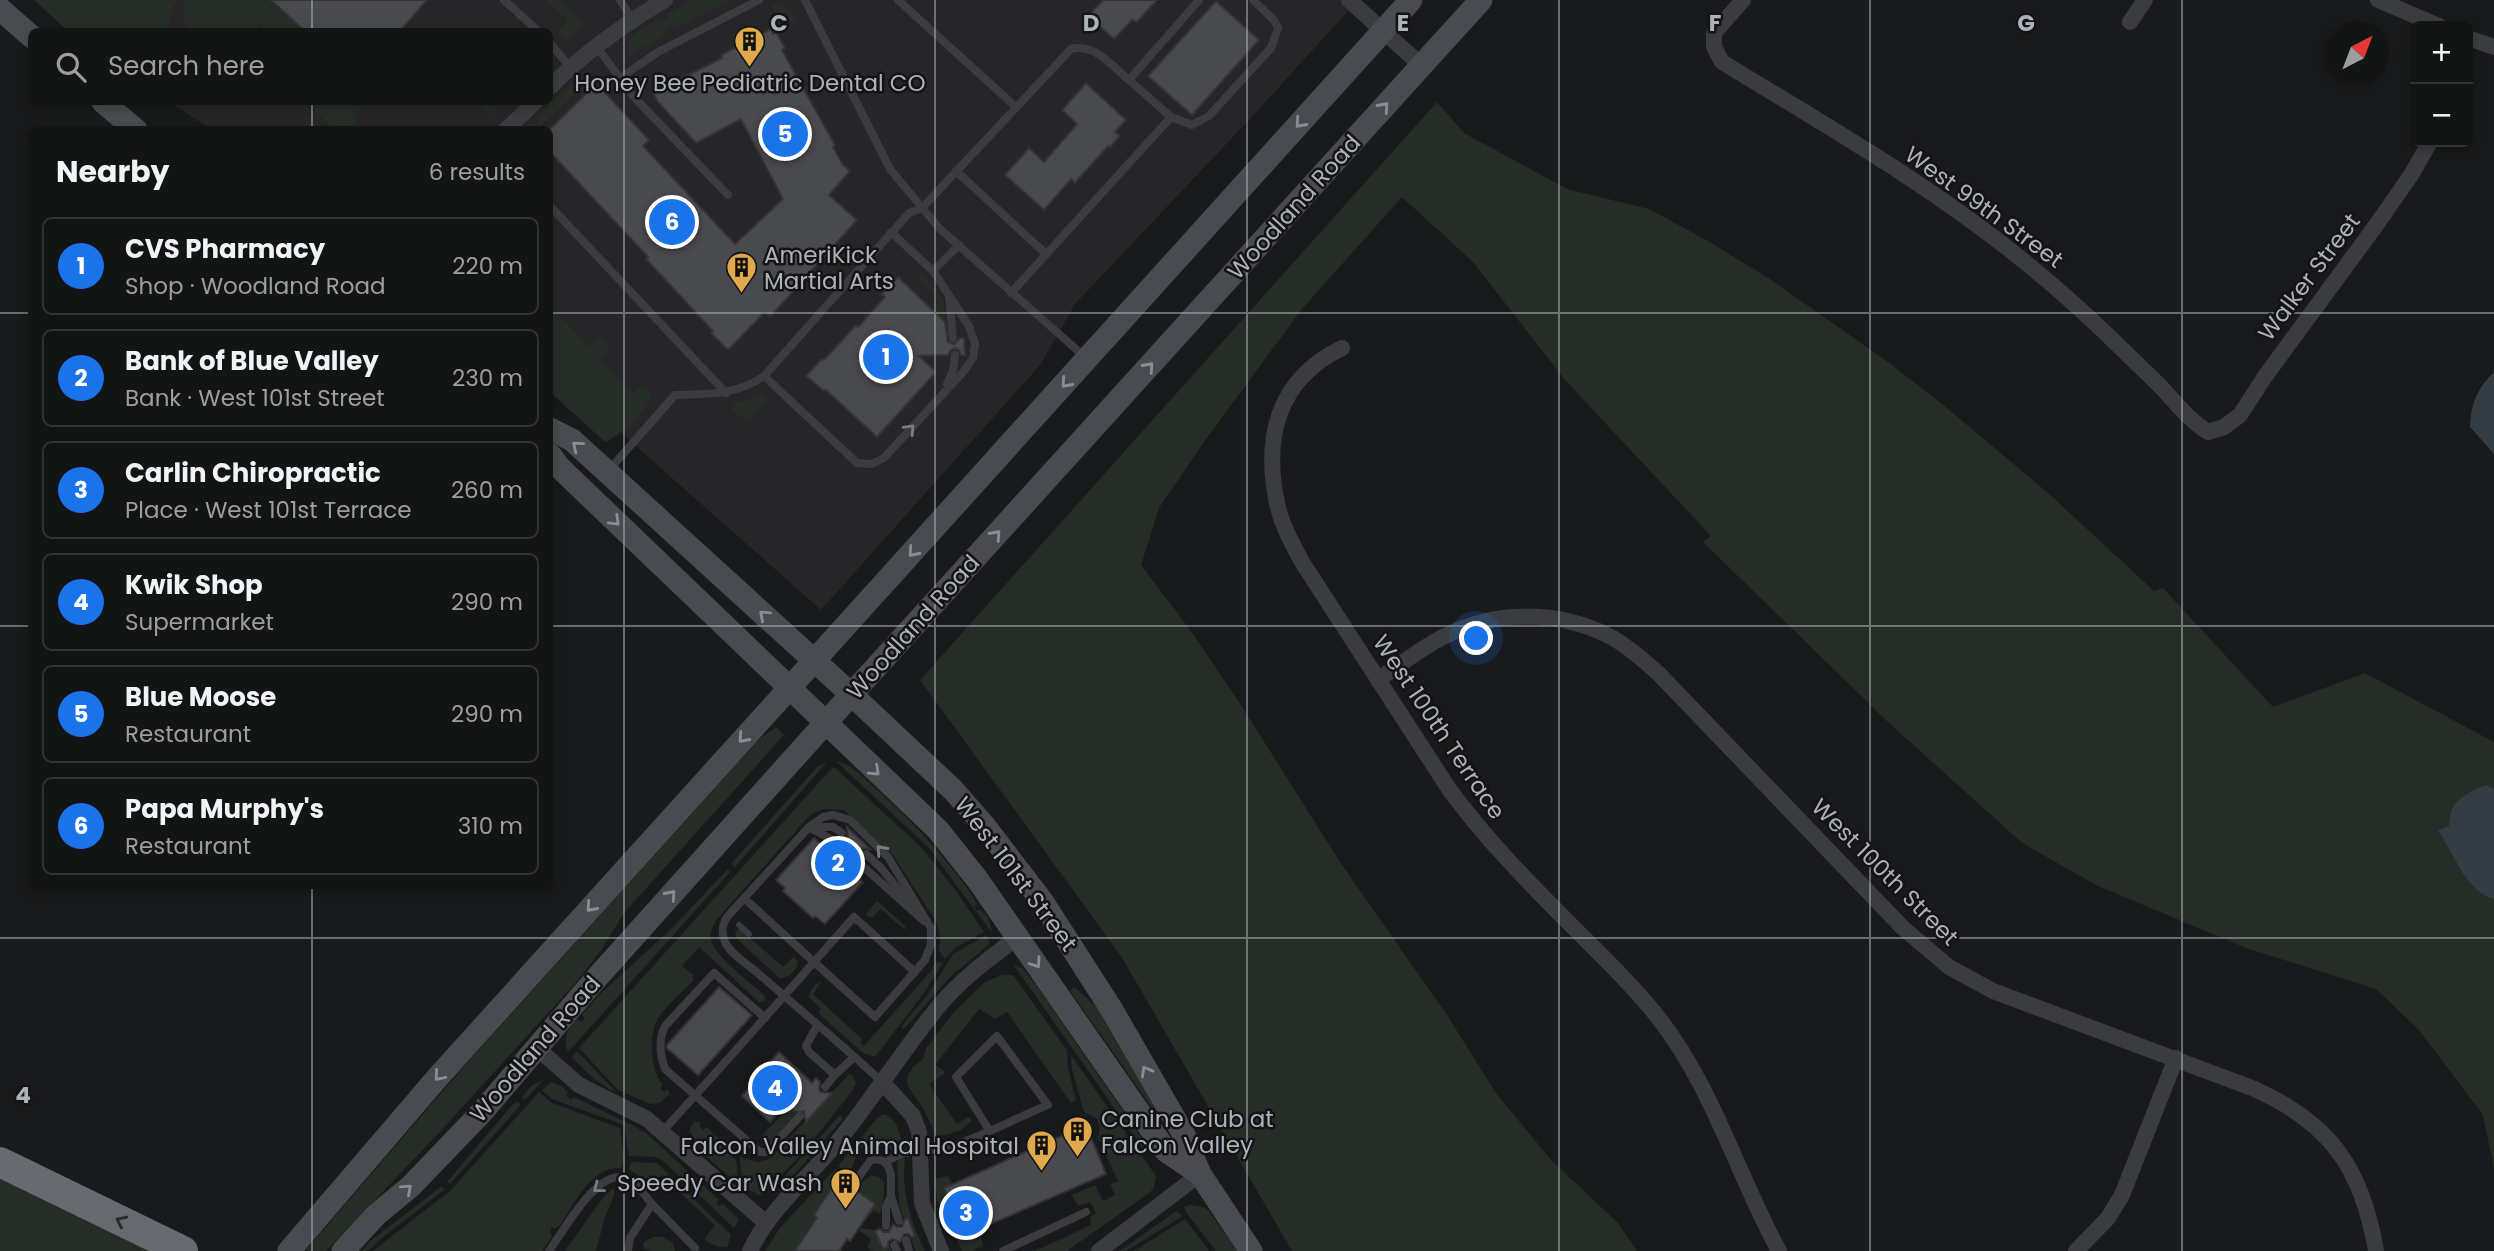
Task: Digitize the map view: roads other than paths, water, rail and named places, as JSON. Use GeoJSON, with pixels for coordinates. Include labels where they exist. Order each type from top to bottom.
{"type":"FeatureCollection","features":[{"type":"Feature","properties":{"kind":"highway"},"geometry":{"type":"LineString","coordinates":[[0,1162],[183,1251]]}},
{"type":"Feature","properties":{"kind":"main road"},"geometry":{"type":"LineString","coordinates":[[289,1251],[438,1077],[1411,0]]}},
{"type":"Feature","properties":{"kind":"main road","name":"Woodland Road"},"geometry":{"type":"LineString","coordinates":[[343,1251],[376,1215],[411,1186],[473,1121],[826,723],[1481,0]]}},
{"type":"Feature","properties":{"kind":"main road"},"geometry":{"type":"LineString","coordinates":[[0,9],[28,34]]}},
{"type":"Feature","properties":{"kind":"main road"},"geometry":{"type":"LineString","coordinates":[[107,105],[131,126]]}},
{"type":"Feature","properties":{"kind":"main road","name":"West 101st Street"},"geometry":{"type":"LineString","coordinates":[[553,430],[572,440],[815,661],[953,790],[983,824],[1042,901],[1112,1010],[1184,1135],[1200,1174],[1251,1251]]}},
{"type":"Feature","properties":{"kind":"main road","name":"West 101st Street"},"geometry":{"type":"LineString","coordinates":[[553,459],[938,830],[1018,937],[1166,1151],[1200,1174]]}},
{"type":"Feature","properties":{"kind":"street"},"geometry":{"type":"LineString","coordinates":[[553,84],[570,67],[665,0]]}},
{"type":"Feature","properties":{"kind":"street"},"geometry":{"type":"LineString","coordinates":[[1349,0],[1422,66]]}},
{"type":"Feature","properties":{"kind":"street","name":"West 99th Street"},"geometry":{"type":"LineString","coordinates":[[1742,0],[1714,33],[1714,47],[1722,62],[1861,146],[2036,270],[2130,356],[2194,423],[2208,432],[2215,430]]}},
{"type":"Feature","properties":{"kind":"street"},"geometry":{"type":"LineString","coordinates":[[2130,22],[2145,0]]}},
{"type":"Feature","properties":{"kind":"street"},"geometry":{"type":"LineString","coordinates":[[2378,0],[2427,21]]}},
{"type":"Feature","properties":{"kind":"street"},"geometry":{"type":"LineString","coordinates":[[2473,42],[2494,47]]}},
{"type":"Feature","properties":{"kind":"street"},"geometry":{"type":"LineString","coordinates":[[510,126],[532,105]]}},
{"type":"Feature","properties":{"kind":"street","name":"Walker Street"},"geometry":{"type":"LineString","coordinates":[[2215,430],[2240,415],[2272,365],[2377,224],[2427,147]]}},
{"type":"Feature","properties":{"kind":"street","name":"West 100th Terrace"},"geometry":{"type":"LineString","coordinates":[[1342,348],[1311,367],[1296,382],[1285,400],[1276,424],[1272,451],[1273,477],[1277,504],[1287,533],[1302,562],[1378,680],[1471,818],[1497,850],[1636,991],[1658,1017],[1696,1076],[1760,1216],[1779,1251]]}},
{"type":"Feature","properties":{"kind":"street","name":"West 100th Street"},"geometry":{"type":"LineString","coordinates":[[1378,680],[1442,637],[1496,618],[1521,615],[1549,617],[1581,625],[1611,637],[1658,673],[1903,928],[1949,967],[1993,991],[2176,1058],[2280,1100],[2302,1114],[2338,1149],[2354,1175],[2365,1204],[2376,1251]]}},
{"type":"Feature","properties":{"kind":"street"},"geometry":{"type":"LineString","coordinates":[[750,1251],[766,1223],[814,1171],[883,1083],[939,1005],[986,961],[1018,937]]}},
{"type":"Feature","properties":{"kind":"street"},"geometry":{"type":"LineString","coordinates":[[537,1048],[579,1085],[647,1119],[766,1223]]}},
{"type":"Feature","properties":{"kind":"street"},"geometry":{"type":"LineString","coordinates":[[2076,1251],[2108,1217],[2122,1195],[2176,1058]]}},
{"type":"Feature","properties":{"kind":"street"},"geometry":{"type":"LineString","coordinates":[[883,1083],[913,1116],[919,1132],[922,1203],[941,1251]]}},
{"type":"Feature","properties":{"kind":"street"},"geometry":{"type":"LineString","coordinates":[[1099,1251],[1200,1174]]}},
{"type":"Feature","properties":{"kind":"lane"},"geometry":{"type":"LineString","coordinates":[[504,0],[535,28]]}},
{"type":"Feature","properties":{"kind":"lane"},"geometry":{"type":"LineString","coordinates":[[620,0],[633,20]]}},
{"type":"Feature","properties":{"kind":"lane"},"geometry":{"type":"LineString","coordinates":[[620,78],[658,52],[759,0]]}},
{"type":"Feature","properties":{"kind":"lane"},"geometry":{"type":"LineString","coordinates":[[805,0],[890,169],[922,208],[959,245],[1088,359]]}},
{"type":"Feature","properties":{"kind":"lane"},"geometry":{"type":"LineString","coordinates":[[898,0],[1016,107]]}},
{"type":"Feature","properties":{"kind":"lane"},"geometry":{"type":"LineString","coordinates":[[1129,80],[1199,0]]}},
{"type":"Feature","properties":{"kind":"lane"},"geometry":{"type":"LineString","coordinates":[[607,472],[675,395],[726,393],[750,386],[764,376],[891,232],[909,213],[922,208],[1061,57],[1081,46],[1089,48],[1171,117],[1192,125],[1209,116],[1270,48],[1279,28],[1275,20],[1254,0]]}},
{"type":"Feature","properties":{"kind":"lane"},"geometry":{"type":"LineString","coordinates":[[553,47],[570,67]]}},
{"type":"Feature","properties":{"kind":"lane"},"geometry":{"type":"LineString","coordinates":[[597,47],[633,96],[728,195]]}},
{"type":"Feature","properties":{"kind":"lane"},"geometry":{"type":"LineString","coordinates":[[1011,293],[1171,117]]}},
{"type":"Feature","properties":{"kind":"lane"},"geometry":{"type":"LineString","coordinates":[[956,171],[1046,254]]}},
{"type":"Feature","properties":{"kind":"lane"},"geometry":{"type":"LineString","coordinates":[[553,209],[726,393]]}},
{"type":"Feature","properties":{"kind":"lane"},"geometry":{"type":"LineString","coordinates":[[764,376],[856,463],[872,464],[884,457],[943,393],[973,358],[975,344],[970,326],[933,271],[891,232]]}},
{"type":"Feature","properties":{"kind":"lane"},"geometry":{"type":"LineString","coordinates":[[933,271],[959,245]]}},
{"type":"Feature","properties":{"kind":"lane"},"geometry":{"type":"LineString","coordinates":[[949,292],[953,338]]}},
{"type":"Feature","properties":{"kind":"lane"},"geometry":{"type":"LineString","coordinates":[[943,393],[954,371],[955,355]]}},
{"type":"Feature","properties":{"kind":"lane"},"geometry":{"type":"LineString","coordinates":[[744,898],[876,1017],[925,960],[931,944],[931,928],[888,857],[850,820],[833,814],[823,817],[809,827],[744,898],[722,925],[726,945],[883,1083]]}},
{"type":"Feature","properties":{"kind":"lane"},"geometry":{"type":"LineString","coordinates":[[809,827],[833,827],[842,833]]}},
{"type":"Feature","properties":{"kind":"lane"},"geometry":{"type":"LineString","coordinates":[[809,827],[835,841]]}},
{"type":"Feature","properties":{"kind":"lane"},"geometry":{"type":"LineString","coordinates":[[866,854],[931,928]]}},
{"type":"Feature","properties":{"kind":"lane"},"geometry":{"type":"LineString","coordinates":[[858,862],[931,928]]}},
{"type":"Feature","properties":{"kind":"lane"},"geometry":{"type":"LineString","coordinates":[[662,1132],[854,917],[915,972]]}},
{"type":"Feature","properties":{"kind":"lane"},"geometry":{"type":"LineString","coordinates":[[765,1018],[714,973],[665,1026],[661,1035],[661,1055],[666,1069],[760,1152],[767,1152],[800,1116]]}},
{"type":"Feature","properties":{"kind":"lane"},"geometry":{"type":"LineString","coordinates":[[817,1026],[806,1046],[809,1052],[835,1075]]}},
{"type":"Feature","properties":{"kind":"lane"},"geometry":{"type":"LineString","coordinates":[[885,1163],[895,1154],[951,1146],[989,1130],[1048,1105],[997,1036],[956,1077],[989,1130]]}},
{"type":"Feature","properties":{"kind":"lane"},"geometry":{"type":"LineString","coordinates":[[825,1087],[853,1058]]}},
{"type":"Feature","properties":{"kind":"lane"},"geometry":{"type":"LineString","coordinates":[[851,1188],[870,1161],[876,1159],[885,1163],[891,1175],[891,1196],[899,1221]]}},
{"type":"Feature","properties":{"kind":"lane"},"geometry":{"type":"LineString","coordinates":[[550,1251],[593,1190],[613,1178],[625,1178],[631,1182],[695,1250]]}},
{"type":"Feature","properties":{"kind":"lane"},"geometry":{"type":"LineString","coordinates":[[886,1226],[886,1207],[891,1196]]}},
{"type":"Feature","properties":{"kind":"lane"},"geometry":{"type":"LineString","coordinates":[[628,1251],[630,1238],[652,1204]]}},
{"type":"Feature","properties":{"kind":"lane"},"geometry":{"type":"LineString","coordinates":[[1003,1251],[1086,1212]]}},
{"type":"Feature","properties":{"kind":"lane"},"geometry":{"type":"LineString","coordinates":[[906,1240],[909,1251]]}},
{"type":"Feature","properties":{"kind":"waterway"},"geometry":{"type":"LineString","coordinates":[[739,925],[749,934]]}},
{"type":"Feature","properties":{"kind":"place","name":"Honey Bee Pediatric Dental CO"},"geometry":{"type":"Point","coordinates":[750,69]}},
{"type":"Feature","properties":{"kind":"place","name":"Blue Moose"},"geometry":{"type":"Point","coordinates":[785,134]}},
{"type":"Feature","properties":{"kind":"place","name":"Papa Murphy's"},"geometry":{"type":"Point","coordinates":[672,222]}},
{"type":"Feature","properties":{"kind":"place","name":"AmeriKick Martial Arts"},"geometry":{"type":"Point","coordinates":[741,295]}},
{"type":"Feature","properties":{"kind":"place","name":"CVS Pharmacy"},"geometry":{"type":"Point","coordinates":[886,357]}},
{"type":"Feature","properties":{"kind":"place","name":"Bank of Blue Valley"},"geometry":{"type":"Point","coordinates":[838,863]}},
{"type":"Feature","properties":{"kind":"place","name":"Kwik Shop"},"geometry":{"type":"Point","coordinates":[775,1088]}},
{"type":"Feature","properties":{"kind":"place","name":"Canine Club at Falcon Valley"},"geometry":{"type":"Point","coordinates":[1078,1159]}},
{"type":"Feature","properties":{"kind":"place","name":"Falcon Valley Animal Hospital"},"geometry":{"type":"Point","coordinates":[1042,1173]}},
{"type":"Feature","properties":{"kind":"place","name":"Speedy Car Wash"},"geometry":{"type":"Point","coordinates":[845,1210]}},
{"type":"Feature","properties":{"kind":"place","name":"Carlin Chiropractic"},"geometry":{"type":"Point","coordinates":[966,1213]}}]}
